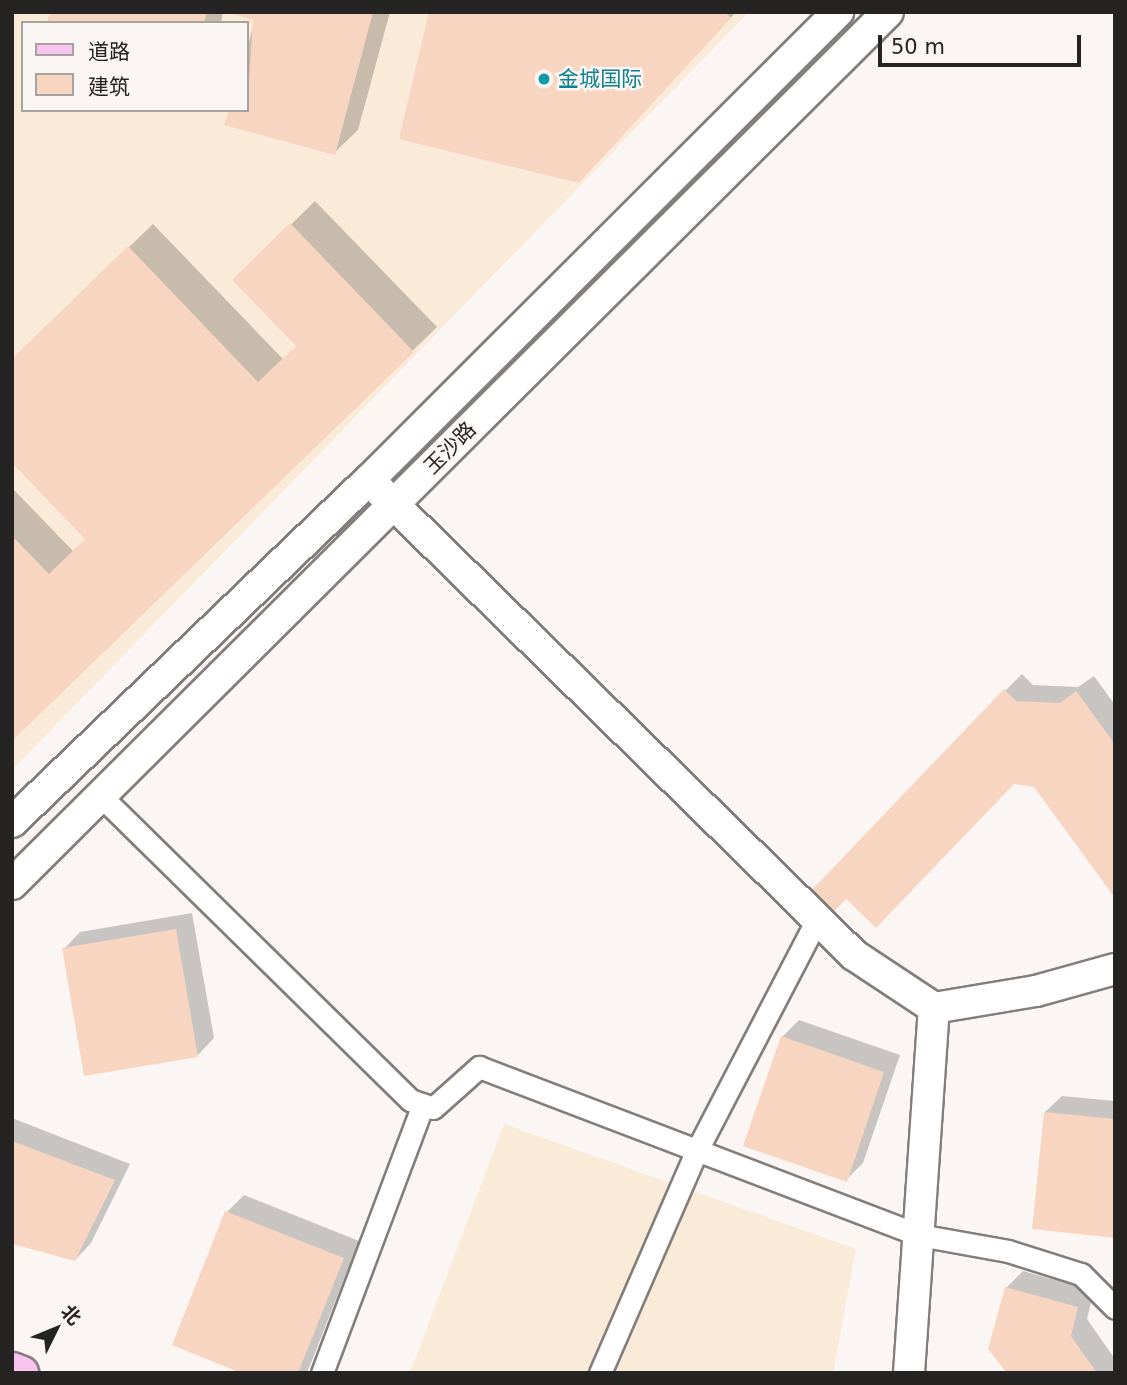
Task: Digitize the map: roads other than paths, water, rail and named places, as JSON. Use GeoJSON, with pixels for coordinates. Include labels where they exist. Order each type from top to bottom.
{"type":"FeatureCollection","features":[{"type":"Feature","properties":{"kind":"main road","name":"玉沙路"},"geometry":{"type":"LineString","coordinates":[[12,822],[369,480],[838,12]]}},
{"type":"Feature","properties":{"kind":"main road","name":"玉沙路"},"geometry":{"type":"LineString","coordinates":[[12,884],[888,12]]}},
{"type":"Feature","properties":{"kind":"main road"},"geometry":{"type":"LineString","coordinates":[[369,480],[854,955],[934,1009],[1036,991],[1115,969]]}},
{"type":"Feature","properties":{"kind":"main road"},"geometry":{"type":"LineString","coordinates":[[909,1373],[934,1009]]}},
{"type":"Feature","properties":{"kind":"main road"},"geometry":{"type":"LineString","coordinates":[[12,1370],[20,1373]]}},
{"type":"Feature","properties":{"kind":"street"},"geometry":{"type":"LineString","coordinates":[[109,804],[410,1100],[433,1108],[479,1067],[919,1235],[1008,1251],[1081,1274],[1115,1308]]}},
{"type":"Feature","properties":{"kind":"street"},"geometry":{"type":"LineString","coordinates":[[600,1373],[696,1150],[817,919]]}},
{"type":"Feature","properties":{"kind":"street"},"geometry":{"type":"LineString","coordinates":[[322,1373],[422,1104]]}},
{"type":"Feature","properties":{"kind":"place","name":"金城国际"},"geometry":{"type":"Point","coordinates":[544,79]}}]}
